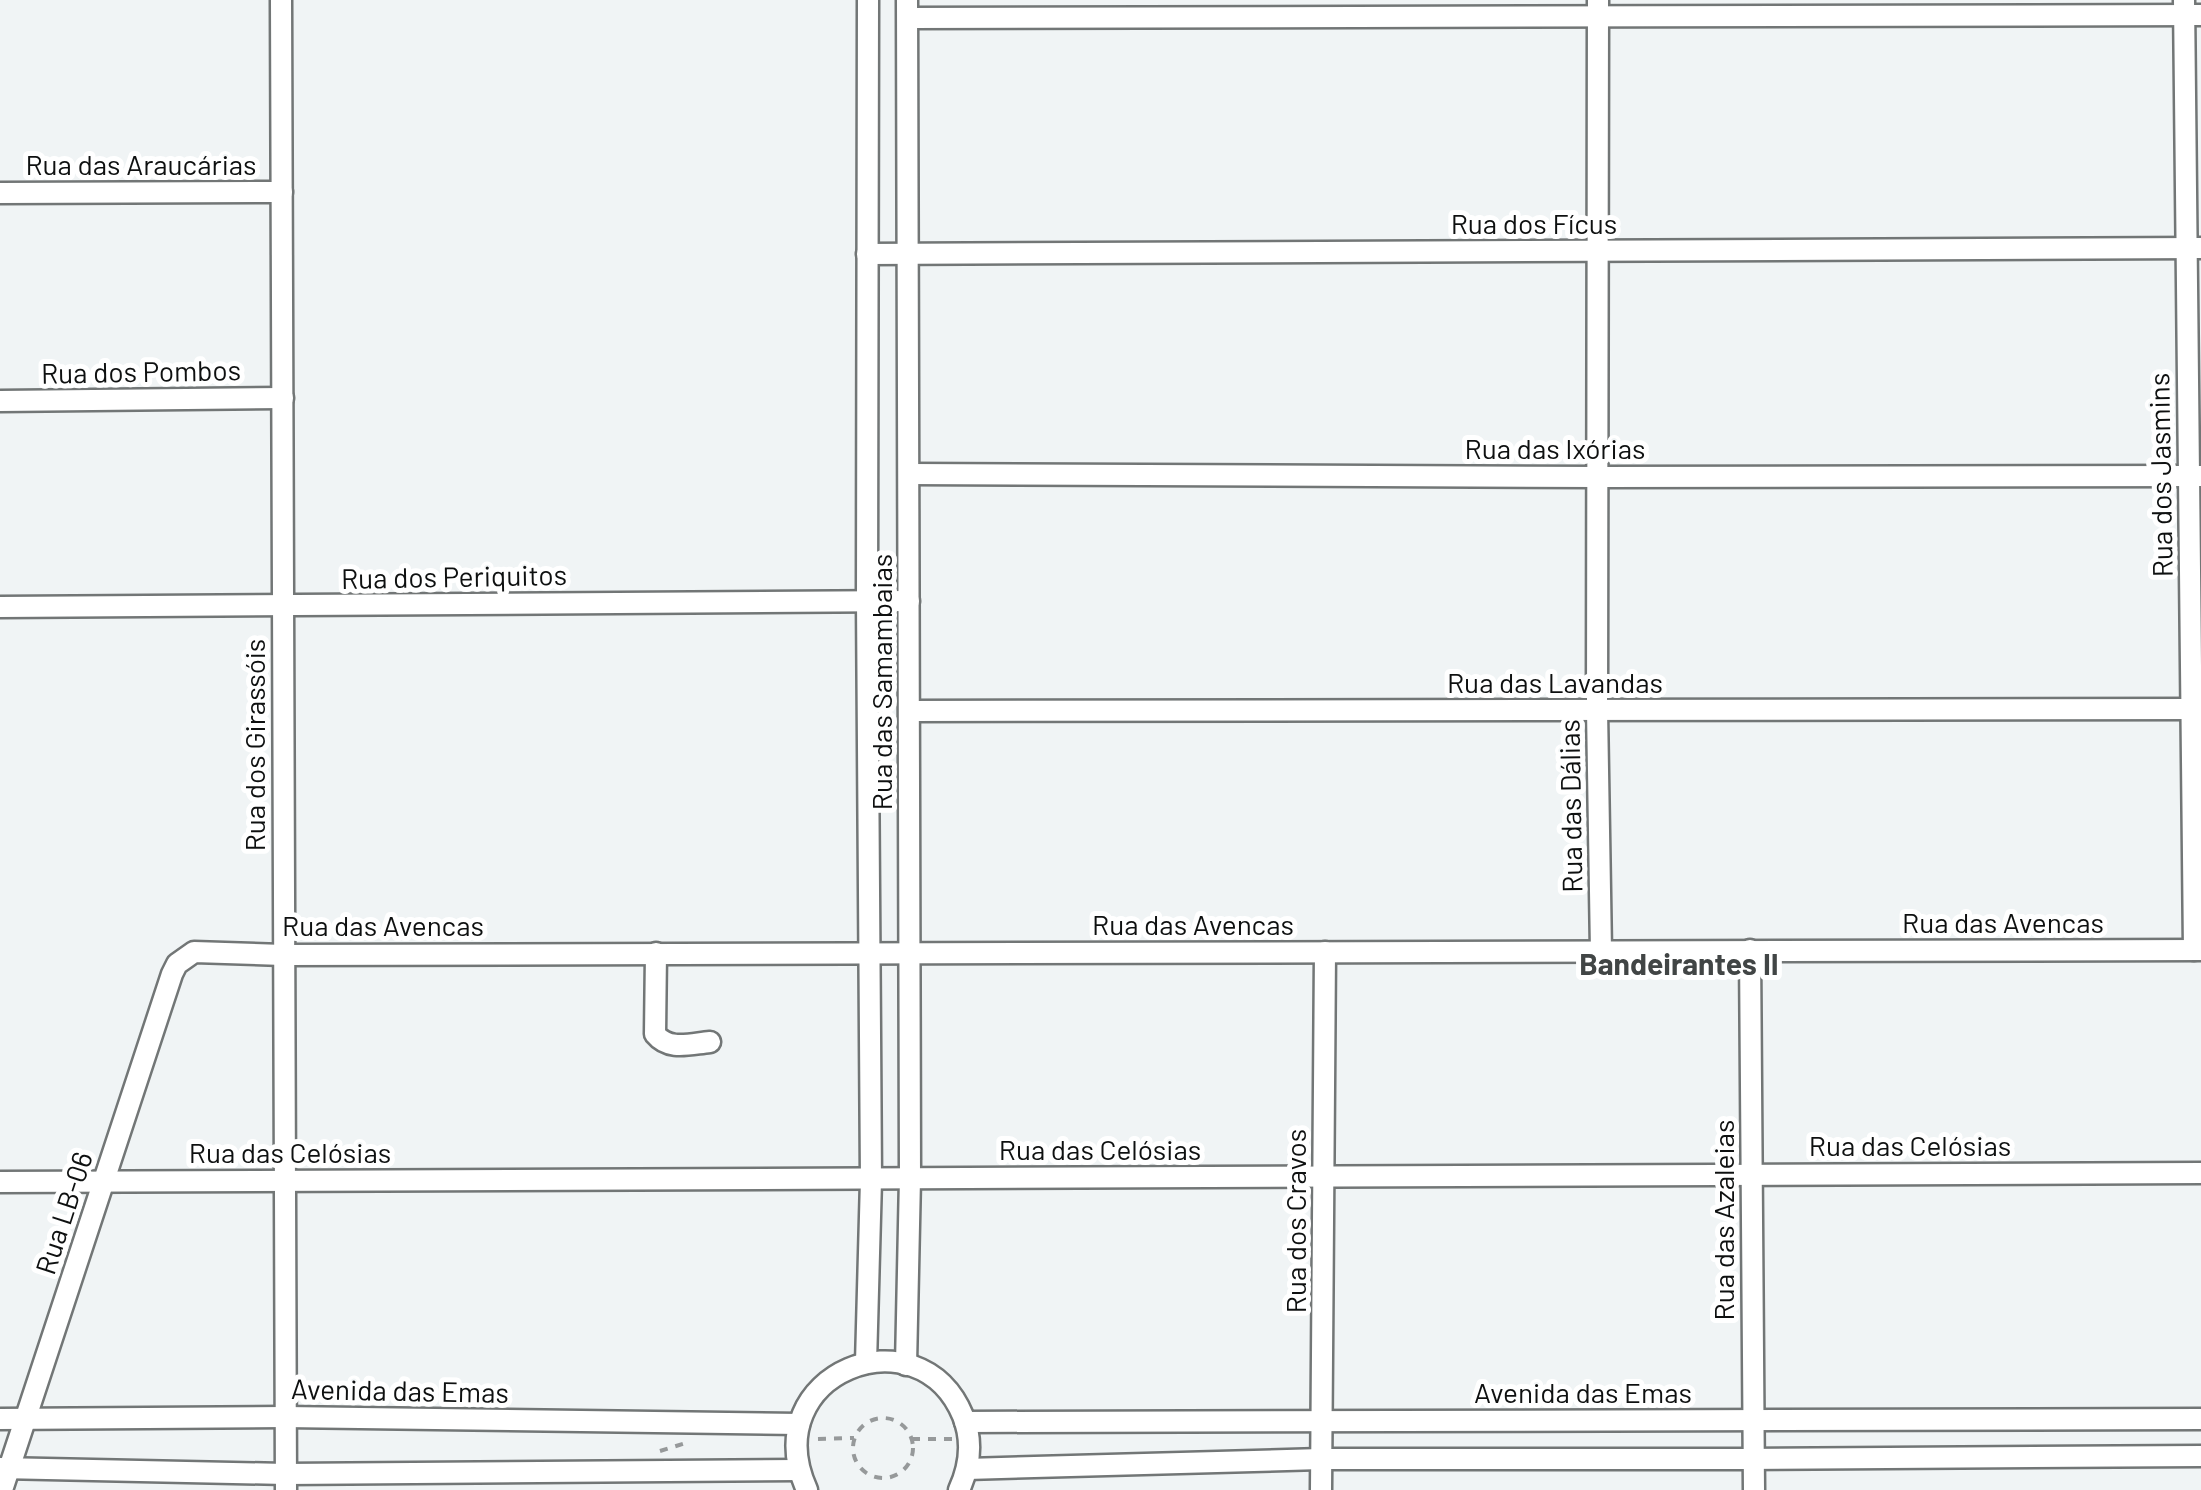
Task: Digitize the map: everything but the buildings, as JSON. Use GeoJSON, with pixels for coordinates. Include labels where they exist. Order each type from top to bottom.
{"type":"FeatureCollection","features":[{"type":"Feature","properties":{"kind":"street","name":"Rua dos Girassóis"},"geometry":{"type":"LineString","coordinates":[[281,0],[286,1482]]}},
{"type":"Feature","properties":{"kind":"street","name":"Rua das Samambaias"},"geometry":{"type":"LineString","coordinates":[[866,1363],[871,1180],[868,0]]}},
{"type":"Feature","properties":{"kind":"street","name":"Rua das Dálias"},"geometry":{"type":"LineString","coordinates":[[1598,8],[1597,710],[1601,951]]}},
{"type":"Feature","properties":{"kind":"street","name":"Rua das Samambaias"},"geometry":{"type":"LineString","coordinates":[[906,1364],[910,1178],[908,9]]}},
{"type":"Feature","properties":{"kind":"street"},"geometry":{"type":"LineString","coordinates":[[908,9],[2189,10]]}},
{"type":"Feature","properties":{"kind":"street","name":"Rua dos Jasmins"},"geometry":{"type":"LineString","coordinates":[[2189,10],[2198,950]]}},
{"type":"Feature","properties":{"kind":"street","name":"Rua das Araucárias"},"geometry":{"type":"LineString","coordinates":[[0,193],[282,192]]}},
{"type":"Feature","properties":{"kind":"street","name":"Rua dos Fícus"},"geometry":{"type":"LineString","coordinates":[[867,254],[2194,248]]}},
{"type":"Feature","properties":{"kind":"street","name":"Rua dos Pombos"},"geometry":{"type":"LineString","coordinates":[[0,401],[282,398]]}},
{"type":"Feature","properties":{"kind":"street","name":"Rua das Ixórias"},"geometry":{"type":"LineString","coordinates":[[909,474],[2195,476]]}},
{"type":"Feature","properties":{"kind":"street","name":"Rua dos Periquitos"},"geometry":{"type":"LineString","coordinates":[[0,607],[909,601]]}},
{"type":"Feature","properties":{"kind":"street","name":"Rua das Lavandas"},"geometry":{"type":"LineString","coordinates":[[910,711],[2196,709]]}},
{"type":"Feature","properties":{"kind":"street","name":"Rua das Azaleias"},"geometry":{"type":"LineString","coordinates":[[1750,950],[1754,1490]]}},
{"type":"Feature","properties":{"kind":"street","name":"Rua das Avencas"},"geometry":{"type":"LineString","coordinates":[[186,957],[204,951],[283,955],[2198,950]]}},
{"type":"Feature","properties":{"kind":"street","name":"Rua dos Cravos"},"geometry":{"type":"LineString","coordinates":[[1321,1490],[1325,952]]}},
{"type":"Feature","properties":{"kind":"street"},"geometry":{"type":"LineString","coordinates":[[656,953],[655,1034],[663,1043],[674,1046],[710,1042]]}},
{"type":"Feature","properties":{"kind":"street","name":"Rua LB-06"},"geometry":{"type":"LineString","coordinates":[[2,1490],[4,1468],[26,1419],[172,974],[186,957]]}},
{"type":"Feature","properties":{"kind":"street","name":"Rua das Celósias"},"geometry":{"type":"LineString","coordinates":[[0,1182],[2201,1173]]}},
{"type":"Feature","properties":{"kind":"street"},"geometry":{"type":"LineString","coordinates":[[4,1468],[286,1482],[803,1480],[798,1432],[805,1409],[836,1374],[879,1361],[906,1364],[936,1380],[958,1406],[969,1440],[967,1469],[959,1490]]}},
{"type":"Feature","properties":{"kind":"street","name":"Avenida das Emas"},"geometry":{"type":"LineString","coordinates":[[0,1420],[286,1417],[798,1432]]}},
{"type":"Feature","properties":{"kind":"street","name":"Avenida das Emas"},"geometry":{"type":"LineString","coordinates":[[965,1422],[2201,1419]]}},
{"type":"Feature","properties":{"kind":"street"},"geometry":{"type":"LineString","coordinates":[[967,1469],[1322,1458],[2201,1456]]}},
{"type":"Feature","properties":{"kind":"path"},"geometry":{"type":"LineString","coordinates":[[885,1417],[910,1433],[910,1462],[895,1476],[866,1474],[854,1458],[854,1438],[866,1422],[885,1417]]}},
{"type":"Feature","properties":{"kind":"path"},"geometry":{"type":"LineString","coordinates":[[798,1432],[854,1438]]}},
{"type":"Feature","properties":{"kind":"path"},"geometry":{"type":"LineString","coordinates":[[654,1453],[694,1441]]}},
{"type":"Feature","properties":{"kind":"district","name":"Bandeirantes II"},"geometry":{"type":"Point","coordinates":[1679,965]}}]}
